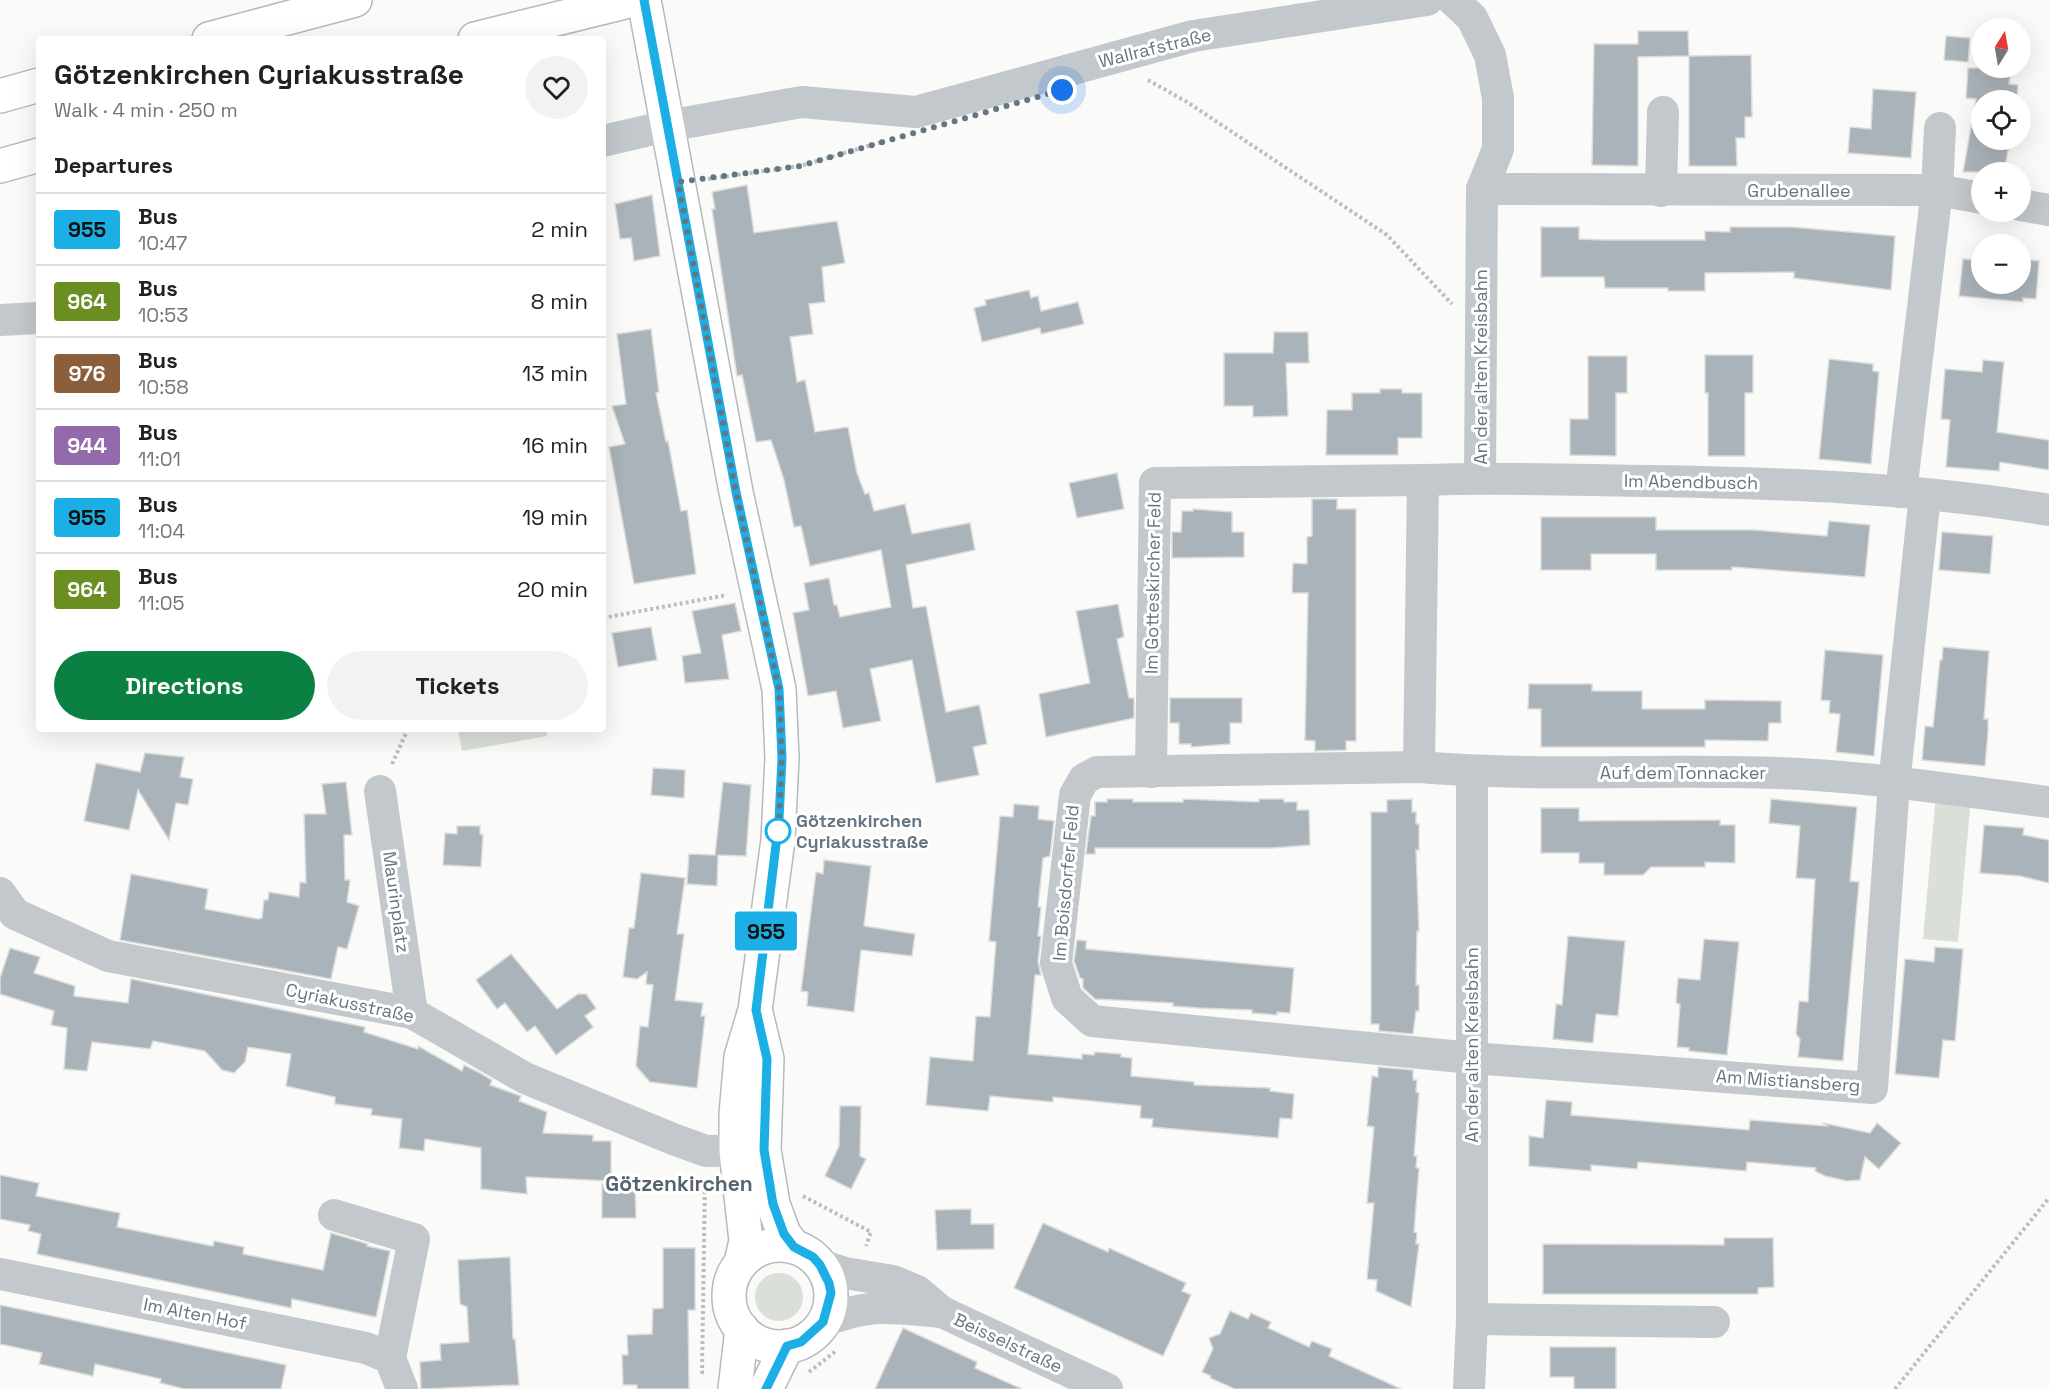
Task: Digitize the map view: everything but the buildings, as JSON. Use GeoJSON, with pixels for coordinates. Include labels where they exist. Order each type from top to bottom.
{"type":"FeatureCollection","features":[{"type":"Feature","properties":{"kind":"main road"},"geometry":{"type":"LineString","coordinates":[[219,36],[355,0]]}},
{"type":"Feature","properties":{"kind":"main road"},"geometry":{"type":"LineString","coordinates":[[487,36],[633,0]]}},
{"type":"Feature","properties":{"kind":"main road"},"geometry":{"type":"LineString","coordinates":[[644,0],[779,689],[782,758],[778,840],[756,1010],[767,1059],[735,1151],[746,1241],[741,1263],[733,1275],[729,1296],[734,1317],[742,1329],[758,1341],[787,1346],[831,1335],[831,1293],[820,1265],[813,1257],[794,1247],[784,1234],[773,1204],[735,1151]]}},
{"type":"Feature","properties":{"kind":"main road"},"geometry":{"type":"LineString","coordinates":[[0,96],[36,86]]}},
{"type":"Feature","properties":{"kind":"main road"},"geometry":{"type":"LineString","coordinates":[[0,166],[36,157]]}},
{"type":"Feature","properties":{"kind":"main road"},"geometry":{"type":"LineString","coordinates":[[741,1263],[765,1247],[794,1247]]}},
{"type":"Feature","properties":{"kind":"main road"},"geometry":{"type":"LineString","coordinates":[[735,1389],[742,1329]]}},
{"type":"Feature","properties":{"kind":"main road"},"geometry":{"type":"LineString","coordinates":[[766,1389],[787,1346]]}},
{"type":"Feature","properties":{"kind":"street","name":"Wallrafstraße"},"geometry":{"type":"LineString","coordinates":[[606,140],[667,126],[802,102],[916,112],[1193,36],[1427,0]]}},
{"type":"Feature","properties":{"kind":"street","name":"An der alten Kreisbahn"},"geometry":{"type":"LineString","coordinates":[[1423,480],[1480,478],[1482,189],[1498,149],[1498,98],[1490,55],[1472,18],[1454,0]]}},
{"type":"Feature","properties":{"kind":"street"},"geometry":{"type":"LineString","coordinates":[[1661,191],[1663,112]]}},
{"type":"Feature","properties":{"kind":"street"},"geometry":{"type":"LineString","coordinates":[[1893,784],[1940,128]]}},
{"type":"Feature","properties":{"kind":"street","name":"Grubenallee"},"geometry":{"type":"LineString","coordinates":[[1482,189],[1937,190],[1971,196]]}},
{"type":"Feature","properties":{"kind":"street"},"geometry":{"type":"LineString","coordinates":[[2031,207],[2049,210]]}},
{"type":"Feature","properties":{"kind":"street"},"geometry":{"type":"LineString","coordinates":[[0,320],[36,318]]}},
{"type":"Feature","properties":{"kind":"street","name":"Im Abendbusch"},"geometry":{"type":"LineString","coordinates":[[1480,478],[1786,483],[1913,494],[2049,510]]}},
{"type":"Feature","properties":{"kind":"street"},"geometry":{"type":"LineString","coordinates":[[1419,767],[1423,480]]}},
{"type":"Feature","properties":{"kind":"street","name":"Im Gotteskircher Feld"},"geometry":{"type":"LineString","coordinates":[[1151,772],[1155,483],[1423,480]]}},
{"type":"Feature","properties":{"kind":"street","name":"Im Boisdorfer Feld"},"geometry":{"type":"LineString","coordinates":[[1472,772],[1419,767],[1097,772],[1084,779],[1075,795],[1056,963],[1067,998],[1092,1021],[1472,1058]]}},
{"type":"Feature","properties":{"kind":"street","name":"An der alten Kreisbahn"},"geometry":{"type":"LineString","coordinates":[[1469,1389],[1472,1318],[1472,772]]}},
{"type":"Feature","properties":{"kind":"street","name":"Auf dem Tonnacker"},"geometry":{"type":"LineString","coordinates":[[1472,772],[1779,773],[2049,802]]}},
{"type":"Feature","properties":{"kind":"street","name":"Am Mistiansberg"},"geometry":{"type":"LineString","coordinates":[[1472,1058],[1872,1088],[1893,784]]}},
{"type":"Feature","properties":{"kind":"street","name":"Maurinplatz"},"geometry":{"type":"LineString","coordinates":[[380,791],[412,1013]]}},
{"type":"Feature","properties":{"kind":"street","name":"Cyriakusstraße"},"geometry":{"type":"LineString","coordinates":[[0,893],[15,914],[108,956],[412,1013],[525,1078],[735,1151]]}},
{"type":"Feature","properties":{"kind":"street"},"geometry":{"type":"LineString","coordinates":[[334,1215],[414,1239],[390,1358],[402,1389]]}},
{"type":"Feature","properties":{"kind":"street","name":"Beisselstraße"},"geometry":{"type":"LineString","coordinates":[[820,1265],[845,1273],[893,1281],[917,1291],[942,1312],[1107,1389]]}},
{"type":"Feature","properties":{"kind":"street","name":"Im Alten Hof"},"geometry":{"type":"LineString","coordinates":[[0,1274],[366,1348],[390,1358]]}},
{"type":"Feature","properties":{"kind":"street","name":"Beisselstraße"},"geometry":{"type":"LineString","coordinates":[[831,1335],[850,1311],[871,1307],[942,1312]]}},
{"type":"Feature","properties":{"kind":"street"},"geometry":{"type":"LineString","coordinates":[[1472,1318],[1714,1322]]}},
{"type":"Feature","properties":{"kind":"path"},"geometry":{"type":"LineString","coordinates":[[1143,77],[1187,102],[1387,235],[1481,336]]}},
{"type":"Feature","properties":{"kind":"path"},"geometry":{"type":"LineString","coordinates":[[678,182],[800,166],[891,140]]}},
{"type":"Feature","properties":{"kind":"path"},"geometry":{"type":"LineString","coordinates":[[606,617],[758,590]]}},
{"type":"Feature","properties":{"kind":"path"},"geometry":{"type":"LineString","coordinates":[[380,791],[407,732]]}},
{"type":"Feature","properties":{"kind":"path"},"geometry":{"type":"LineString","coordinates":[[702,1372],[703,1231],[735,1151]]}},
{"type":"Feature","properties":{"kind":"path"},"geometry":{"type":"LineString","coordinates":[[798,1194],[871,1232]]}},
{"type":"Feature","properties":{"kind":"path"},"geometry":{"type":"LineString","coordinates":[[1895,1389],[2049,1198]]}},
{"type":"Feature","properties":{"kind":"path"},"geometry":{"type":"LineString","coordinates":[[805,1376],[831,1335]]}},
{"type":"Feature","properties":{"kind":"shaded area"},"geometry":{"type":"Polygon","coordinates":[[[459,732],[546,732],[547,736],[462,751],[459,732]]]}},
{"type":"Feature","properties":{"kind":"shaded area"},"geometry":{"type":"Polygon","coordinates":[[[1936,795],[1971,798],[1958,942],[1923,939],[1936,795]]]}},
{"type":"Feature","properties":{"kind":"shaded area"},"geometry":{"type":"Polygon","coordinates":[[[779,1273],[796,1280],[803,1297],[796,1314],[779,1321],[762,1314],[755,1297],[762,1280],[779,1273]]]}},
{"type":"Feature","properties":{"kind":"bus line","name":"955"},"geometry":{"type":"LineString","coordinates":[[644,0],[736,492],[779,689],[782,782],[778,840],[756,1010],[767,1059],[763,1123],[764,1150],[773,1204],[784,1234],[794,1247],[813,1257],[820,1265],[831,1293],[828,1313],[823,1322],[814,1334],[801,1342],[787,1346],[766,1389]]}},
{"type":"Feature","properties":{"kind":"place","name":"Götzenkirchen Cyriakusstraße"},"geometry":{"type":"Point","coordinates":[778,831]}},
{"type":"Feature","properties":{"kind":"district","name":"Götzenkirchen"},"geometry":{"type":"Point","coordinates":[679,1184]}},
{"type":"Feature","properties":{"kind":"route"},"geometry":{"type":"LineString","coordinates":[[778,831],[778,840],[782,782],[779,689],[736,492],[678,182],[800,166],[1062,90]]}}]}
